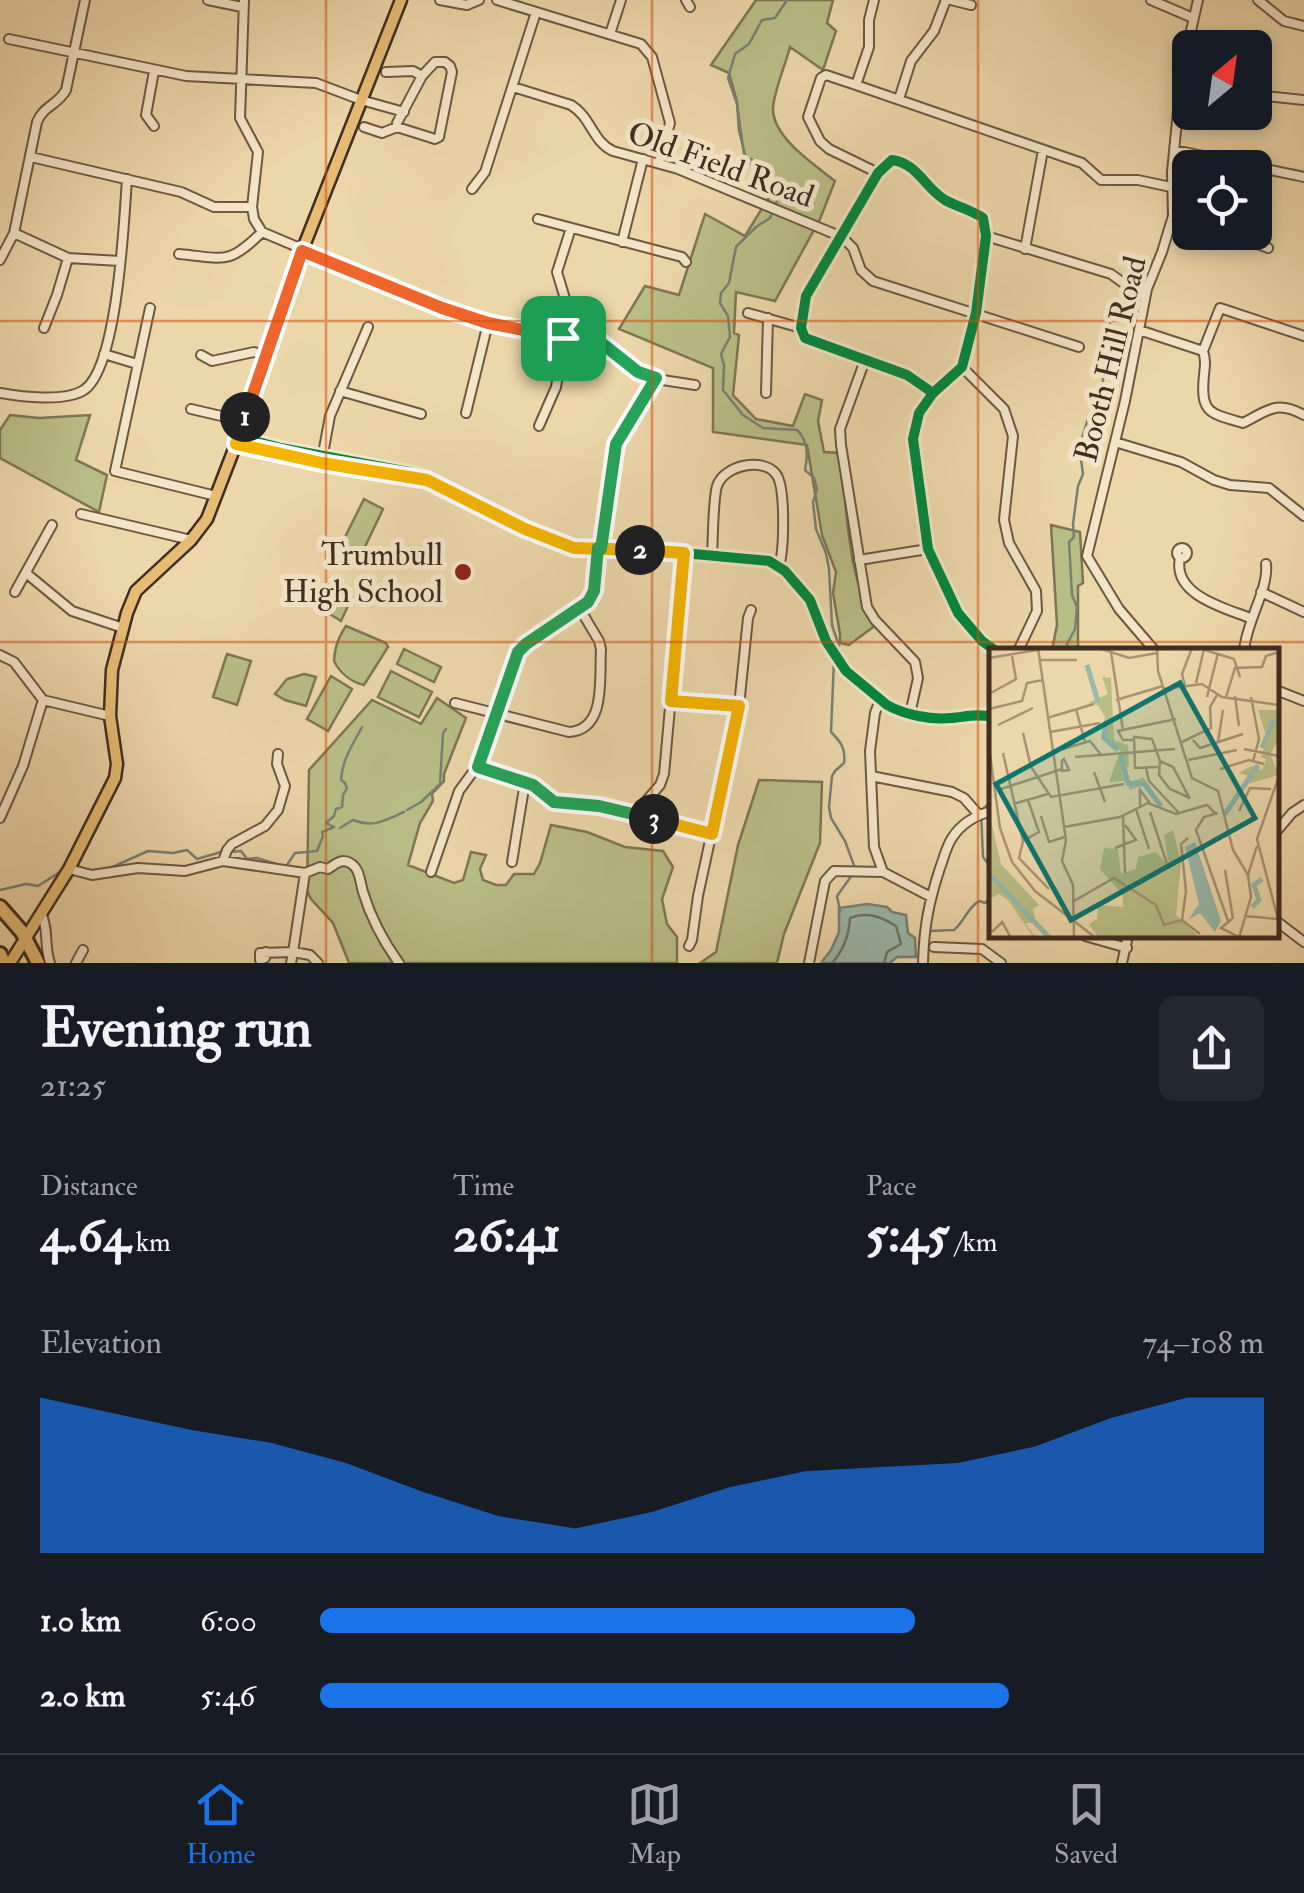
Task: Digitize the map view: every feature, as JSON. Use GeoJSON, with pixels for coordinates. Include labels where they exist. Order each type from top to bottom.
{"type":"FeatureCollection","features":[{"type":"Feature","properties":{"kind":"highway"},"geometry":{"type":"LineString","coordinates":[[0,907],[26,938],[38,963]]}},
{"type":"Feature","properties":{"kind":"main road"},"geometry":{"type":"LineString","coordinates":[[6,960],[26,938],[69,869],[115,778],[117,764],[110,716],[112,670],[136,591],[191,540],[207,519],[302,251],[401,0]]}},
{"type":"Feature","properties":{"kind":"street"},"geometry":{"type":"LineString","coordinates":[[0,260],[14,233],[40,114],[64,94],[86,0]]}},
{"type":"Feature","properties":{"kind":"street"},"geometry":{"type":"LineString","coordinates":[[208,0],[243,3],[240,118],[258,152],[252,206],[262,232],[442,308],[488,323],[599,341],[638,372],[695,385]]}},
{"type":"Feature","properties":{"kind":"street"},"geometry":{"type":"LineString","coordinates":[[440,0],[457,4],[478,0]]}},
{"type":"Feature","properties":{"kind":"street"},"geometry":{"type":"LineString","coordinates":[[497,0],[641,44],[652,56],[670,123],[659,163]]}},
{"type":"Feature","properties":{"kind":"street"},"geometry":{"type":"LineString","coordinates":[[610,34],[620,0]]}},
{"type":"Feature","properties":{"kind":"street"},"geometry":{"type":"LineString","coordinates":[[856,84],[869,47],[874,0]]}},
{"type":"Feature","properties":{"kind":"street"},"geometry":{"type":"LineString","coordinates":[[898,99],[911,60],[931,36],[948,0],[971,5]]}},
{"type":"Feature","properties":{"kind":"street"},"geometry":{"type":"LineString","coordinates":[[1150,0],[1194,18]]}},
{"type":"Feature","properties":{"kind":"street","name":"Booth Hill Road"},"geometry":{"type":"LineString","coordinates":[[1192,30],[1198,0]]}},
{"type":"Feature","properties":{"kind":"street"},"geometry":{"type":"LineString","coordinates":[[1258,0],[1284,21],[1304,26]]}},
{"type":"Feature","properties":{"kind":"street"},"geometry":{"type":"LineString","coordinates":[[472,189],[485,172],[536,12]]}},
{"type":"Feature","properties":{"kind":"street"},"geometry":{"type":"LineString","coordinates":[[9,39],[186,76],[316,83],[404,112]]}},
{"type":"Feature","properties":{"kind":"street"},"geometry":{"type":"LineString","coordinates":[[364,127],[382,132],[398,127],[435,140],[452,72],[450,66],[435,62],[428,68],[398,127]]}},
{"type":"Feature","properties":{"kind":"street"},"geometry":{"type":"LineString","coordinates":[[154,71],[146,114],[154,126]]}},
{"type":"Feature","properties":{"kind":"street"},"geometry":{"type":"LineString","coordinates":[[386,72],[422,76]]}},
{"type":"Feature","properties":{"kind":"street"},"geometry":{"type":"LineString","coordinates":[[878,173],[820,140],[808,117],[821,78],[826,75],[1082,163],[1101,180],[1138,180],[1172,192]]}},
{"type":"Feature","properties":{"kind":"street","name":"Old Field Road"},"geometry":{"type":"LineString","coordinates":[[513,87],[572,105],[586,118],[605,148],[678,169],[842,237],[852,248],[860,270],[873,280],[1079,348]]}},
{"type":"Feature","properties":{"kind":"street"},"geometry":{"type":"LineString","coordinates":[[1272,97],[1304,100]]}},
{"type":"Feature","properties":{"kind":"street"},"geometry":{"type":"LineString","coordinates":[[1025,249],[1042,150]]}},
{"type":"Feature","properties":{"kind":"street"},"geometry":{"type":"LineString","coordinates":[[31,158],[182,192],[214,207],[252,206]]}},
{"type":"Feature","properties":{"kind":"street"},"geometry":{"type":"LineString","coordinates":[[622,242],[643,160]]}},
{"type":"Feature","properties":{"kind":"street"},"geometry":{"type":"LineString","coordinates":[[933,393],[906,374],[805,338],[801,328],[806,296],[878,173],[892,160],[905,162],[942,198],[983,218],[986,236],[976,313],[962,368],[933,393],[919,413],[913,440],[928,550],[958,613],[993,648]]}},
{"type":"Feature","properties":{"kind":"street"},"geometry":{"type":"LineString","coordinates":[[1272,170],[1304,177]]}},
{"type":"Feature","properties":{"kind":"street"},"geometry":{"type":"LineString","coordinates":[[0,393],[50,398],[74,394],[90,385],[104,354],[118,294],[127,179]]}},
{"type":"Feature","properties":{"kind":"street"},"geometry":{"type":"LineString","coordinates":[[538,219],[682,256],[686,262]]}},
{"type":"Feature","properties":{"kind":"street","name":"Booth Hill Road"},"geometry":{"type":"LineString","coordinates":[[1153,648],[1119,608],[1087,556],[1116,442],[1146,290],[1172,219]]}},
{"type":"Feature","properties":{"kind":"street"},"geometry":{"type":"LineString","coordinates":[[539,426],[556,387],[568,318],[556,272],[571,228]]}},
{"type":"Feature","properties":{"kind":"street"},"geometry":{"type":"LineString","coordinates":[[179,254],[228,258],[243,251],[262,232]]}},
{"type":"Feature","properties":{"kind":"street"},"geometry":{"type":"LineString","coordinates":[[14,233],[68,258],[120,261]]}},
{"type":"Feature","properties":{"kind":"street"},"geometry":{"type":"LineString","coordinates":[[986,236],[1110,274],[1126,285],[1146,290]]}},
{"type":"Feature","properties":{"kind":"street"},"geometry":{"type":"LineString","coordinates":[[44,328],[68,258]]}},
{"type":"Feature","properties":{"kind":"street"},"geometry":{"type":"LineString","coordinates":[[150,308],[115,471],[216,496]]}},
{"type":"Feature","properties":{"kind":"street"},"geometry":{"type":"LineString","coordinates":[[1304,336],[1220,308],[1203,351],[1206,359],[1202,396],[1207,408],[1218,415],[1243,422],[1271,407],[1290,407],[1304,415]]}},
{"type":"Feature","properties":{"kind":"street"},"geometry":{"type":"LineString","coordinates":[[748,313],[801,328]]}},
{"type":"Feature","properties":{"kind":"street"},"geometry":{"type":"LineString","coordinates":[[766,393],[768,318]]}},
{"type":"Feature","properties":{"kind":"street"},"geometry":{"type":"LineString","coordinates":[[466,414],[488,323]]}},
{"type":"Feature","properties":{"kind":"street"},"geometry":{"type":"LineString","coordinates":[[1138,330],[1203,351]]}},
{"type":"Feature","properties":{"kind":"street"},"geometry":{"type":"LineString","coordinates":[[322,460],[330,416],[366,331],[377,341]]}},
{"type":"Feature","properties":{"kind":"street"},"geometry":{"type":"LineString","coordinates":[[201,355],[212,361],[254,352],[265,355]]}},
{"type":"Feature","properties":{"kind":"street"},"geometry":{"type":"LineString","coordinates":[[104,354],[137,364]]}},
{"type":"Feature","properties":{"kind":"street"},"geometry":{"type":"LineString","coordinates":[[866,360],[840,430],[867,607],[918,670],[910,714]]}},
{"type":"Feature","properties":{"kind":"street"},"geometry":{"type":"LineString","coordinates":[[962,368],[1004,408],[1013,436],[1004,520],[1009,544],[1036,591],[1037,611],[1019,648]]}},
{"type":"Feature","properties":{"kind":"street"},"geometry":{"type":"LineString","coordinates":[[431,872],[459,791],[478,767],[518,652],[580,609],[594,591],[616,444],[656,378]]}},
{"type":"Feature","properties":{"kind":"street"},"geometry":{"type":"LineString","coordinates":[[340,391],[421,414]]}},
{"type":"Feature","properties":{"kind":"street"},"geometry":{"type":"LineString","coordinates":[[191,408],[244,421]]}},
{"type":"Feature","properties":{"kind":"street"},"geometry":{"type":"LineString","coordinates":[[237,440],[427,480],[549,540],[574,548],[758,559],[779,566],[810,600],[835,656],[880,700],[894,710],[910,714],[946,719],[988,716]]}},
{"type":"Feature","properties":{"kind":"street"},"geometry":{"type":"LineString","coordinates":[[1116,442],[1181,462],[1230,485],[1269,488],[1304,516]]}},
{"type":"Feature","properties":{"kind":"street"},"geometry":{"type":"LineString","coordinates":[[712,556],[717,485],[736,467],[763,465],[776,472],[781,484],[784,542],[779,566]]}},
{"type":"Feature","properties":{"kind":"street"},"geometry":{"type":"LineString","coordinates":[[81,514],[191,540]]}},
{"type":"Feature","properties":{"kind":"street"},"geometry":{"type":"LineString","coordinates":[[15,592],[52,525]]}},
{"type":"Feature","properties":{"kind":"street"},"geometry":{"type":"LineString","coordinates":[[859,560],[928,550]]}},
{"type":"Feature","properties":{"kind":"street"},"geometry":{"type":"LineString","coordinates":[[635,814],[663,780],[684,553]]}},
{"type":"Feature","properties":{"kind":"street"},"geometry":{"type":"LineString","coordinates":[[1180,558],[1182,576],[1194,593],[1250,618]]}},
{"type":"Feature","properties":{"kind":"street"},"geometry":{"type":"LineString","coordinates":[[1244,648],[1250,618],[1267,575],[1266,564]]}},
{"type":"Feature","properties":{"kind":"street"},"geometry":{"type":"LineString","coordinates":[[26,572],[72,610],[123,628]]}},
{"type":"Feature","properties":{"kind":"street"},"geometry":{"type":"LineString","coordinates":[[1261,592],[1304,612]]}},
{"type":"Feature","properties":{"kind":"street"},"geometry":{"type":"LineString","coordinates":[[454,703],[568,732],[579,732],[589,725],[597,706],[601,649],[580,609]]}},
{"type":"Feature","properties":{"kind":"street"},"geometry":{"type":"LineString","coordinates":[[689,946],[739,706],[751,610]]}},
{"type":"Feature","properties":{"kind":"street"},"geometry":{"type":"LineString","coordinates":[[0,655],[14,662],[44,700],[110,716]]}},
{"type":"Feature","properties":{"kind":"street"},"geometry":{"type":"LineString","coordinates":[[1279,691],[1304,701]]}},
{"type":"Feature","properties":{"kind":"street"},"geometry":{"type":"LineString","coordinates":[[0,818],[23,766],[44,700]]}},
{"type":"Feature","properties":{"kind":"street"},"geometry":{"type":"LineString","coordinates":[[880,700],[872,729],[870,776],[874,847],[883,872]]}},
{"type":"Feature","properties":{"kind":"street"},"geometry":{"type":"LineString","coordinates":[[671,701],[739,706]]}},
{"type":"Feature","properties":{"kind":"street"},"geometry":{"type":"LineString","coordinates":[[223,862],[229,846],[265,826],[278,810],[284,786],[278,754]]}},
{"type":"Feature","properties":{"kind":"street"},"geometry":{"type":"LineString","coordinates":[[478,767],[525,782],[554,802],[599,806],[712,834]]}},
{"type":"Feature","properties":{"kind":"street"},"geometry":{"type":"LineString","coordinates":[[870,776],[952,792],[984,813],[953,836],[930,897],[923,963]]}},
{"type":"Feature","properties":{"kind":"street"},"geometry":{"type":"LineString","coordinates":[[512,862],[525,782]]}},
{"type":"Feature","properties":{"kind":"street"},"geometry":{"type":"LineString","coordinates":[[1279,828],[1304,804]]}},
{"type":"Feature","properties":{"kind":"street"},"geometry":{"type":"LineString","coordinates":[[69,869],[92,875],[138,868],[186,871],[223,862],[309,871],[328,869],[341,861],[354,865],[371,916],[399,963]]}},
{"type":"Feature","properties":{"kind":"street"},"geometry":{"type":"LineString","coordinates":[[291,963],[309,871]]}},
{"type":"Feature","properties":{"kind":"street"},"geometry":{"type":"LineString","coordinates":[[810,963],[822,886],[834,871],[883,872],[930,897]]}},
{"type":"Feature","properties":{"kind":"street"},"geometry":{"type":"LineString","coordinates":[[41,912],[47,928],[50,963]]}},
{"type":"Feature","properties":{"kind":"street"},"geometry":{"type":"LineString","coordinates":[[1279,923],[1304,942]]}},
{"type":"Feature","properties":{"kind":"street"},"geometry":{"type":"LineString","coordinates":[[1092,938],[1127,948]]}},
{"type":"Feature","properties":{"kind":"street"},"geometry":{"type":"LineString","coordinates":[[1122,963],[1128,938]]}},
{"type":"Feature","properties":{"kind":"street"},"geometry":{"type":"LineString","coordinates":[[934,947],[982,949],[1000,963]]}},
{"type":"Feature","properties":{"kind":"street"},"geometry":{"type":"LineString","coordinates":[[76,963],[83,950]]}},
{"type":"Feature","properties":{"kind":"street"},"geometry":{"type":"LineString","coordinates":[[266,952],[293,952],[310,956],[318,963]]}},
{"type":"Feature","properties":{"kind":"green space"},"geometry":{"type":"Polygon","coordinates":[[[756,0],[833,0],[827,23],[836,31],[823,70],[790,47],[773,109],[788,141],[835,181],[820,219],[775,301],[736,292],[734,333],[739,335],[733,395],[756,419],[793,426],[805,394],[822,400],[818,421],[824,452],[839,453],[853,563],[876,625],[849,645],[840,643],[833,593],[836,572],[822,535],[807,445],[713,432],[713,368],[619,329],[645,286],[679,295],[705,214],[745,236],[772,192],[757,175],[757,164],[745,155],[729,73],[711,65],[756,0]]]}},
{"type":"Feature","properties":{"kind":"green space"},"geometry":{"type":"Polygon","coordinates":[[[10,415],[90,415],[76,460],[107,475],[99,512],[0,458],[0,430],[10,415]]]}},
{"type":"Feature","properties":{"kind":"green space"},"geometry":{"type":"Polygon","coordinates":[[[364,499],[383,509],[362,553],[342,543],[364,499]]]}},
{"type":"Feature","properties":{"kind":"green space"},"geometry":{"type":"Polygon","coordinates":[[[1051,525],[1080,532],[1083,583],[1078,586],[1078,648],[1052,648],[1057,625],[1051,525]]]}},
{"type":"Feature","properties":{"kind":"green space"},"geometry":{"type":"Polygon","coordinates":[[[330,584],[352,597],[341,621],[323,610],[323,596],[330,584]]]}},
{"type":"Feature","properties":{"kind":"green space"},"geometry":{"type":"Polygon","coordinates":[[[346,626],[388,647],[364,685],[346,676],[334,661],[346,626]]]}},
{"type":"Feature","properties":{"kind":"green space"},"geometry":{"type":"Polygon","coordinates":[[[404,649],[441,667],[434,682],[397,664],[404,649]]]}},
{"type":"Feature","properties":{"kind":"green space"},"geometry":{"type":"Polygon","coordinates":[[[227,654],[251,661],[237,705],[213,697],[227,654]]]}},
{"type":"Feature","properties":{"kind":"green space"},"geometry":{"type":"Polygon","coordinates":[[[391,671],[432,692],[419,717],[378,697],[391,671]]]}},
{"type":"Feature","properties":{"kind":"green space"},"geometry":{"type":"Polygon","coordinates":[[[304,674],[316,677],[306,706],[275,694],[287,679],[304,674]]]}},
{"type":"Feature","properties":{"kind":"green space"},"geometry":{"type":"Polygon","coordinates":[[[331,676],[352,689],[328,731],[307,719],[331,676]]]}},
{"type":"Feature","properties":{"kind":"green space"},"geometry":{"type":"Polygon","coordinates":[[[437,698],[466,718],[444,781],[432,794],[433,801],[420,823],[408,865],[454,883],[463,880],[471,852],[486,855],[480,869],[483,880],[506,885],[514,874],[534,874],[551,825],[587,832],[625,847],[663,851],[673,867],[662,899],[667,924],[677,937],[677,963],[349,963],[333,923],[307,891],[309,770],[372,700],[421,724],[437,698]]]}},
{"type":"Feature","properties":{"kind":"green space"},"geometry":{"type":"Polygon","coordinates":[[[759,780],[822,782],[820,843],[784,934],[777,963],[700,963],[716,952],[738,845],[759,780]]]}},
{"type":"Feature","properties":{"kind":"water"},"geometry":{"type":"Polygon","coordinates":[[[867,904],[906,915],[908,933],[915,938],[916,957],[897,957],[890,963],[821,963],[839,932],[839,908],[867,904]]]}},
{"type":"Feature","properties":{"kind":"waterway"},"geometry":{"type":"LineString","coordinates":[[776,204],[778,195],[769,182],[763,182],[744,154],[737,104],[728,78],[735,54],[749,44],[762,20],[775,18],[787,0]]}},
{"type":"Feature","properties":{"kind":"waterway"},"geometry":{"type":"LineString","coordinates":[[772,213],[736,247],[729,283],[721,293],[730,337],[721,354],[723,390],[743,415],[763,428],[797,430],[803,438],[805,470],[814,478],[817,489],[813,502],[816,529],[829,569],[837,652]]}},
{"type":"Feature","properties":{"kind":"waterway"},"geometry":{"type":"LineString","coordinates":[[1103,399],[1103,363],[1098,351],[1107,340],[1110,316],[1123,304]]}},
{"type":"Feature","properties":{"kind":"waterway"},"geometry":{"type":"LineString","coordinates":[[1068,648],[1077,607],[1072,595],[1069,542],[1074,537],[1078,486],[1083,474],[1081,441],[1088,419],[1100,405]]}},
{"type":"Feature","properties":{"kind":"waterway"},"geometry":{"type":"LineString","coordinates":[[834,659],[831,732],[842,746],[844,763],[832,776],[829,807],[855,868]]}},
{"type":"Feature","properties":{"kind":"waterway"},"geometry":{"type":"LineString","coordinates":[[231,852],[241,851],[247,859],[283,866],[295,853],[317,851],[322,832],[334,827],[326,823],[342,807],[347,788],[341,780],[343,766],[362,727]]}},
{"type":"Feature","properties":{"kind":"waterway"},"geometry":{"type":"LineString","coordinates":[[407,810],[440,784],[446,729]]}},
{"type":"Feature","properties":{"kind":"waterway"},"geometry":{"type":"LineString","coordinates":[[989,803],[981,811],[983,857],[989,865]]}},
{"type":"Feature","properties":{"kind":"waterway"},"geometry":{"type":"LineString","coordinates":[[340,828],[353,820],[373,823],[404,812]]}},
{"type":"Feature","properties":{"kind":"waterway"},"geometry":{"type":"LineString","coordinates":[[108,869],[148,851],[187,850],[197,859],[221,852]]}},
{"type":"Feature","properties":{"kind":"waterway"},"geometry":{"type":"LineString","coordinates":[[0,890],[26,884],[38,886],[63,870]]}},
{"type":"Feature","properties":{"kind":"waterway"},"geometry":{"type":"LineString","coordinates":[[840,911],[837,896],[852,875]]}},
{"type":"Feature","properties":{"kind":"waterway"},"geometry":{"type":"LineString","coordinates":[[930,931],[954,930],[976,903],[989,900]]}},
{"type":"Feature","properties":{"kind":"cycle path"},"geometry":{"type":"LineString","coordinates":[[892,160],[908,166],[945,200],[983,218],[986,236],[976,313],[962,367],[933,393],[907,375],[805,338],[801,328],[806,296],[878,173],[892,160]]}},
{"type":"Feature","properties":{"kind":"cycle path"},"geometry":{"type":"LineString","coordinates":[[933,393],[919,413],[913,439],[928,549],[958,613],[992,648]]}},
{"type":"Feature","properties":{"kind":"cycle path"},"geometry":{"type":"LineString","coordinates":[[239,437],[422,476],[465,501],[574,548],[640,549],[769,561],[785,571],[810,600],[826,641],[846,671],[887,705],[927,717],[989,717]]}},
{"type":"Feature","properties":{"kind":"place","name":"Trumbull High School"},"geometry":{"type":"Point","coordinates":[463,572]}},
{"type":"Feature","properties":{"kind":"route"},"geometry":{"type":"LineString","coordinates":[[563,338],[488,323],[442,308],[302,251],[236,444],[427,480],[525,529],[574,548],[598,548],[601,549],[684,553],[671,701],[739,706],[712,834],[612,808],[554,802],[533,785],[478,767],[518,652],[580,609],[594,591],[598,548],[601,549],[616,444],[656,378],[622,362],[599,341],[563,338]]}}]}
